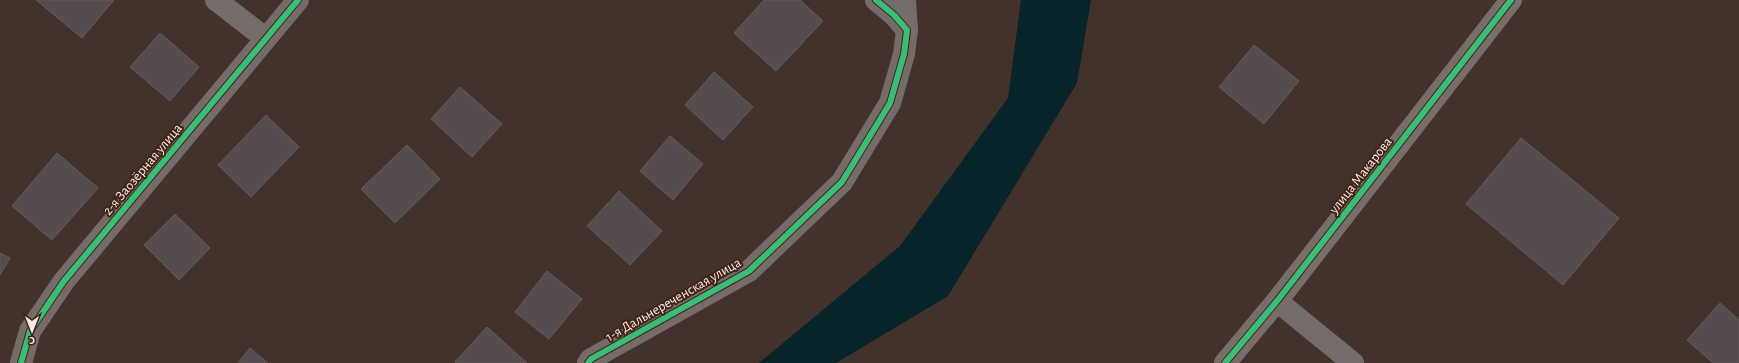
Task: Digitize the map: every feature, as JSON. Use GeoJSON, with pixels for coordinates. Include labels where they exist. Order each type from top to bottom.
{"type":"FeatureCollection","features":[{"type":"Feature","properties":{"kind":"street"},"geometry":{"type":"LineString","coordinates":[[216,0],[265,38]]}},
{"type":"Feature","properties":{"kind":"street","name":"2-я Заозёрная улица"},"geometry":{"type":"LineString","coordinates":[[21,363],[30,330],[64,281],[298,0]]}},
{"type":"Feature","properties":{"kind":"street"},"geometry":{"type":"LineString","coordinates":[[876,0],[894,15],[907,30]]}},
{"type":"Feature","properties":{"kind":"street","name":"1-я Дальнереченская улица"},"geometry":{"type":"LineString","coordinates":[[588,363],[591,359],[748,271],[842,182],[890,103],[904,54],[907,30],[906,0]]}},
{"type":"Feature","properties":{"kind":"street","name":"улица Макарова"},"geometry":{"type":"LineString","coordinates":[[1225,363],[1277,301],[1511,0]]}},
{"type":"Feature","properties":{"kind":"street"},"geometry":{"type":"LineString","coordinates":[[1277,301],[1353,363]]}},
{"type":"Feature","properties":{"kind":"water"},"geometry":{"type":"Polygon","coordinates":[[[1021,0],[1091,0],[1077,83],[948,296],[836,363],[759,363],[900,246],[1008,98],[1021,0]]]}},
{"type":"Feature","properties":{"kind":"building"},"geometry":{"type":"Polygon","coordinates":[[[36,0],[114,0],[82,38],[36,0]]]}},
{"type":"Feature","properties":{"kind":"building"},"geometry":{"type":"Polygon","coordinates":[[[764,0],[800,0],[823,21],[776,71],[734,33],[764,0]]]}},
{"type":"Feature","properties":{"kind":"building"},"geometry":{"type":"Polygon","coordinates":[[[160,33],[199,67],[170,101],[130,67],[160,33]]]}},
{"type":"Feature","properties":{"kind":"building"},"geometry":{"type":"Polygon","coordinates":[[[1254,45],[1299,81],[1264,124],[1219,87],[1254,45]]]}},
{"type":"Feature","properties":{"kind":"building"},"geometry":{"type":"Polygon","coordinates":[[[714,72],[753,107],[723,140],[685,105],[714,72]]]}},
{"type":"Feature","properties":{"kind":"building"},"geometry":{"type":"Polygon","coordinates":[[[460,87],[502,124],[472,157],[431,119],[460,87]]]}},
{"type":"Feature","properties":{"kind":"building"},"geometry":{"type":"Polygon","coordinates":[[[266,115],[299,147],[251,197],[218,165],[266,115]]]}},
{"type":"Feature","properties":{"kind":"building"},"geometry":{"type":"Polygon","coordinates":[[[670,136],[703,164],[673,200],[640,171],[670,136]]]}},
{"type":"Feature","properties":{"kind":"building"},"geometry":{"type":"Polygon","coordinates":[[[1521,138],[1619,218],[1563,285],[1466,204],[1521,138]]]}},
{"type":"Feature","properties":{"kind":"building"},"geometry":{"type":"Polygon","coordinates":[[[407,145],[440,179],[395,223],[361,189],[407,145]]]}},
{"type":"Feature","properties":{"kind":"building"},"geometry":{"type":"Polygon","coordinates":[[[57,153],[98,188],[52,240],[12,206],[57,153]]]}},
{"type":"Feature","properties":{"kind":"building"},"geometry":{"type":"Polygon","coordinates":[[[619,191],[662,231],[630,265],[587,226],[619,191]]]}},
{"type":"Feature","properties":{"kind":"building"},"geometry":{"type":"Polygon","coordinates":[[[175,214],[210,248],[179,280],[144,245],[175,214]]]}},
{"type":"Feature","properties":{"kind":"building"},"geometry":{"type":"Polygon","coordinates":[[[0,253],[10,258],[0,275],[0,253]]]}},
{"type":"Feature","properties":{"kind":"building"},"geometry":{"type":"Polygon","coordinates":[[[547,271],[582,299],[549,339],[515,312],[547,271]]]}},
{"type":"Feature","properties":{"kind":"building"},"geometry":{"type":"Polygon","coordinates":[[[1720,303],[1739,320],[1739,363],[1713,363],[1687,340],[1720,303]]]}},
{"type":"Feature","properties":{"kind":"building"},"geometry":{"type":"Polygon","coordinates":[[[487,327],[527,363],[455,362],[487,327]]]}},
{"type":"Feature","properties":{"kind":"building"},"geometry":{"type":"Polygon","coordinates":[[[250,348],[268,363],[238,363],[250,348]]]}},
{"type":"Feature","properties":{"kind":"cycle path"},"geometry":{"type":"LineString","coordinates":[[21,363],[30,331],[64,281],[298,0]]}},
{"type":"Feature","properties":{"kind":"cycle path"},"geometry":{"type":"LineString","coordinates":[[588,363],[591,359],[749,271],[842,182],[890,103],[904,54],[907,30],[894,15],[876,0]]}},
{"type":"Feature","properties":{"kind":"cycle path"},"geometry":{"type":"LineString","coordinates":[[1225,363],[1277,301],[1511,0]]}}]}
